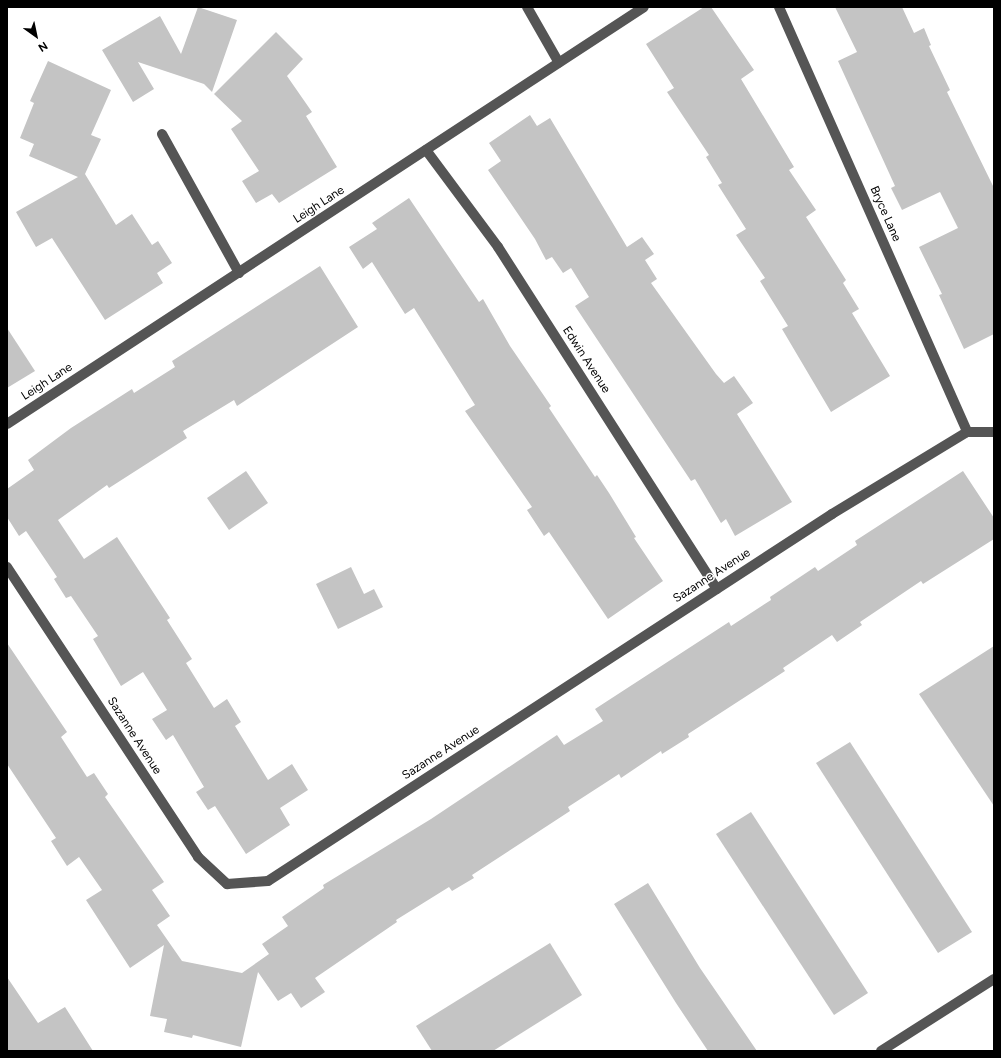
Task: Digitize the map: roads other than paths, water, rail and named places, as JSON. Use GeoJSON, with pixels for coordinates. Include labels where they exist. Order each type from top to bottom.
{"type":"FeatureCollection","features":[{"type":"Feature","properties":{"kind":"street"},"geometry":{"type":"LineString","coordinates":[[527,7],[559,63]]}},
{"type":"Feature","properties":{"kind":"street","name":"Leigh Lane"},"geometry":{"type":"LineString","coordinates":[[7,424],[644,7]]}},
{"type":"Feature","properties":{"kind":"street","name":"Bryce Lane"},"geometry":{"type":"LineString","coordinates":[[779,7],[967,432]]}},
{"type":"Feature","properties":{"kind":"street"},"geometry":{"type":"LineString","coordinates":[[162,134],[239,273]]}},
{"type":"Feature","properties":{"kind":"street","name":"Edwin Avenue"},"geometry":{"type":"LineString","coordinates":[[426,150],[498,247],[717,588]]}},
{"type":"Feature","properties":{"kind":"street"},"geometry":{"type":"LineString","coordinates":[[967,432],[994,432]]}},
{"type":"Feature","properties":{"kind":"street","name":"Sazanne Avenue"},"geometry":{"type":"LineString","coordinates":[[7,567],[198,857],[227,884],[268,881],[832,514],[967,432]]}},
{"type":"Feature","properties":{"kind":"street"},"geometry":{"type":"LineString","coordinates":[[881,1051],[994,978]]}}]}
